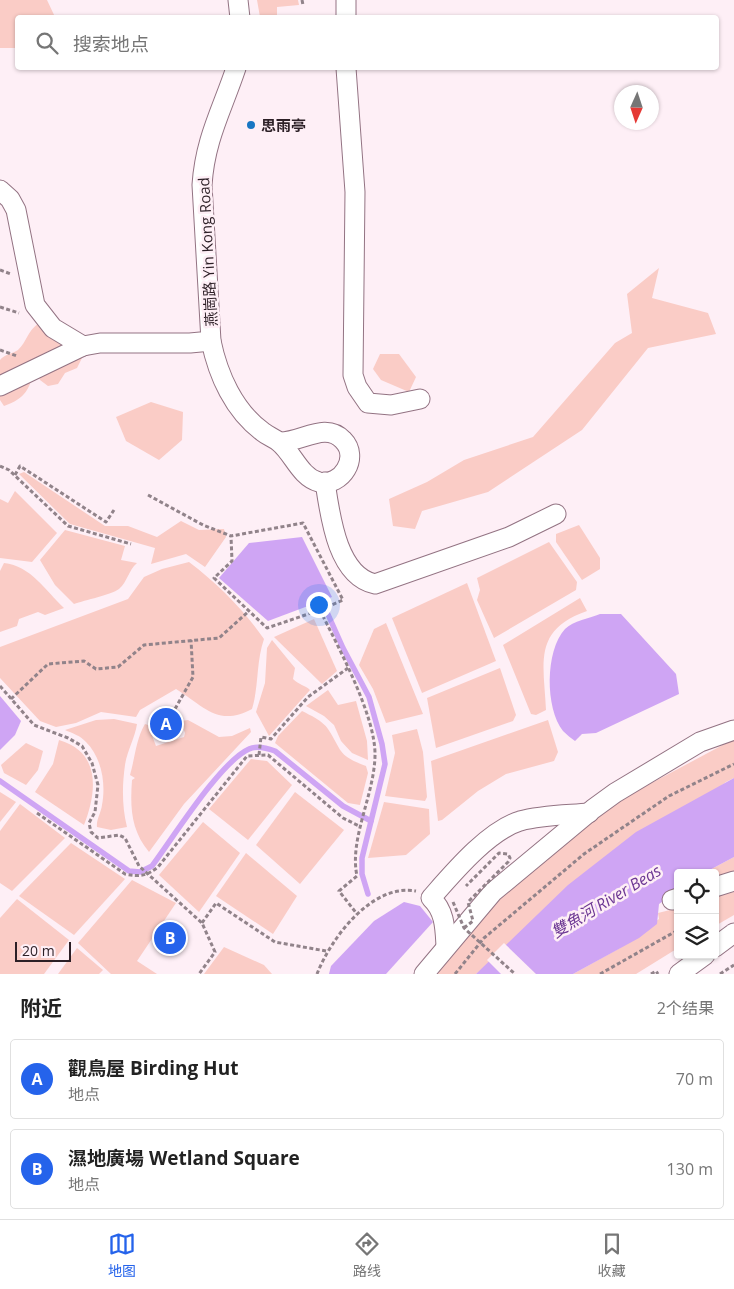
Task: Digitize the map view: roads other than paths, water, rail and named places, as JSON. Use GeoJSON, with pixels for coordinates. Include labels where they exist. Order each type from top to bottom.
{"type":"FeatureCollection","features":[{"type":"Feature","properties":{"kind":"street"},"geometry":{"type":"LineString","coordinates":[[238,0],[240,15]]}},
{"type":"Feature","properties":{"kind":"street"},"geometry":{"type":"LineString","coordinates":[[346,0],[346,15]]}},
{"type":"Feature","properties":{"kind":"street","name":"燕崗路 Yin Kong Road"},"geometry":{"type":"LineString","coordinates":[[0,386],[83,346],[100,342],[190,343],[211,341],[202,185],[204,160],[208,139],[235,70]]}},
{"type":"Feature","properties":{"kind":"street"},"geometry":{"type":"LineString","coordinates":[[346,70],[355,192],[353,375],[357,388],[368,403],[391,405],[420,399]]}},
{"type":"Feature","properties":{"kind":"street"},"geometry":{"type":"LineString","coordinates":[[0,190],[10,199],[16,210],[35,305],[53,328],[83,346]]}},
{"type":"Feature","properties":{"kind":"street"},"geometry":{"type":"LineString","coordinates":[[211,341],[218,370],[240,408],[263,433],[279,442],[307,476],[325,482],[340,477],[348,465],[349,450],[343,439],[329,432],[322,431],[298,440],[279,442]]}},
{"type":"Feature","properties":{"kind":"street"},"geometry":{"type":"LineString","coordinates":[[325,482],[335,536],[347,561],[356,575],[367,582],[375,584],[509,537],[556,514]]}},
{"type":"Feature","properties":{"kind":"street"},"geometry":{"type":"LineString","coordinates":[[424,974],[493,892],[589,813],[615,793],[700,742],[734,730]]}},
{"type":"Feature","properties":{"kind":"street"},"geometry":{"type":"LineString","coordinates":[[446,946],[444,920],[438,904],[431,898],[484,843],[520,821],[589,813]]}},
{"type":"Feature","properties":{"kind":"street"},"geometry":{"type":"LineString","coordinates":[[719,886],[734,881]]}},
{"type":"Feature","properties":{"kind":"street"},"geometry":{"type":"LineString","coordinates":[[719,944],[734,933]]}},
{"type":"Feature","properties":{"kind":"street"},"geometry":{"type":"LineString","coordinates":[[680,974],[700,959]]}},
{"type":"Feature","properties":{"kind":"water"},"geometry":{"type":"Polygon","coordinates":[[[302,537],[332,597],[268,621],[219,578],[249,543],[302,537]]]}},
{"type":"Feature","properties":{"kind":"water"},"geometry":{"type":"Polygon","coordinates":[[[600,614],[621,614],[676,674],[679,694],[596,733],[582,734],[575,741],[563,731],[557,721],[550,694],[551,665],[558,639],[565,629],[577,622],[600,614]]]}},
{"type":"Feature","properties":{"kind":"water"},"geometry":{"type":"Polygon","coordinates":[[[0,696],[21,721],[15,735],[0,750],[0,696]]]}},
{"type":"Feature","properties":{"kind":"water","name":"雙魚河 River Beas"},"geometry":{"type":"Polygon","coordinates":[[[734,778],[734,857],[712,869],[674,869],[674,894],[659,904],[657,924],[639,938],[573,974],[476,974],[568,885],[636,832],[734,778]]]}},
{"type":"Feature","properties":{"kind":"water"},"geometry":{"type":"Polygon","coordinates":[[[404,902],[420,906],[433,922],[386,974],[329,974],[331,966],[374,921],[404,902]]]}},
{"type":"Feature","properties":{"kind":"waterway"},"geometry":{"type":"LineString","coordinates":[[322,601],[343,648],[369,697],[382,744],[385,764],[362,858],[362,874],[368,894]]}},
{"type":"Feature","properties":{"kind":"waterway"},"geometry":{"type":"LineString","coordinates":[[0,781],[129,871],[140,872],[152,866],[211,784],[237,757],[255,747],[275,751],[343,806],[371,821]]}},
{"type":"Feature","properties":{"kind":"place","name":"思雨亭"},"geometry":{"type":"Point","coordinates":[251,125]}},
{"type":"Feature","properties":{"kind":"place","name":"觀鳥屋 Birding Hut"},"geometry":{"type":"Point","coordinates":[166,724]}},
{"type":"Feature","properties":{"kind":"place","name":"濕地廣場 Wetland Square"},"geometry":{"type":"Point","coordinates":[170,938]}}]}
